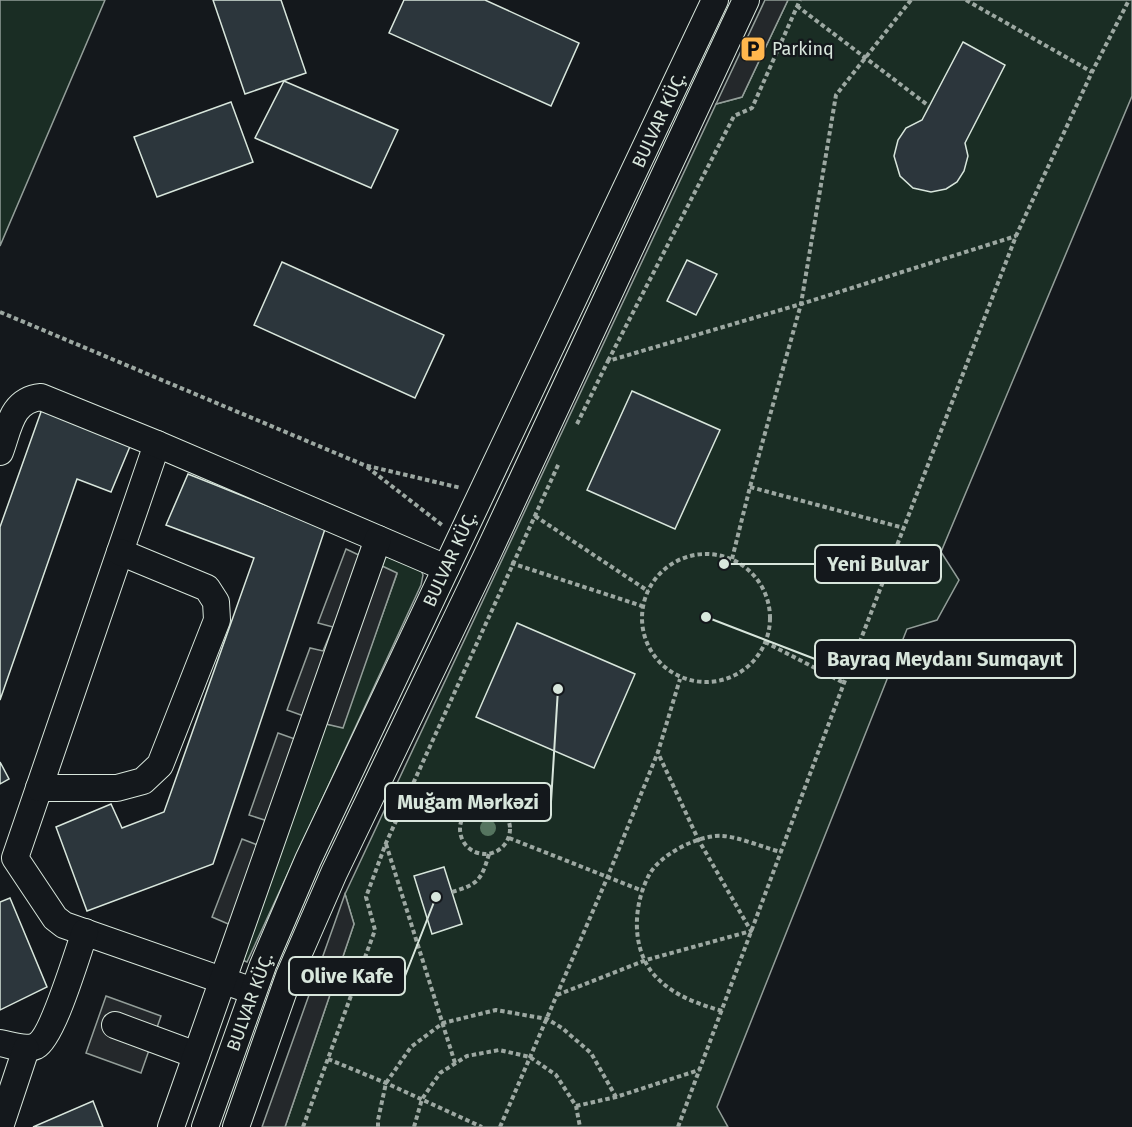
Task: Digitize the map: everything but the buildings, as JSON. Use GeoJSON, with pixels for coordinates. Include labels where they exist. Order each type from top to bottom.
{"type":"FeatureCollection","features":[{"type":"Feature","properties":{"kind":"street","name":"BULVAR KÜÇ."},"geometry":{"type":"LineString","coordinates":[[205,1127],[253,991],[308,860],[715,0]]}},
{"type":"Feature","properties":{"kind":"street","name":"BULVAR KÜÇ."},"geometry":{"type":"LineString","coordinates":[[236,1127],[289,976],[334,873],[746,0]]}},
{"type":"Feature","properties":{"kind":"street"},"geometry":{"type":"LineString","coordinates":[[690,54],[715,66]]}},
{"type":"Feature","properties":{"kind":"street"},"geometry":{"type":"LineString","coordinates":[[0,452],[16,409],[28,399],[41,398],[157,444],[446,568]]}},
{"type":"Feature","properties":{"kind":"street"},"geometry":{"type":"LineString","coordinates":[[157,444],[39,788],[8,861],[55,918],[64,925],[253,991]]}},
{"type":"Feature","properties":{"kind":"street"},"geometry":{"type":"LineString","coordinates":[[171,1127],[378,539]]}},
{"type":"Feature","properties":{"kind":"street"},"geometry":{"type":"LineString","coordinates":[[39,788],[117,788],[143,781],[160,765],[217,620],[216,602],[207,588],[120,552]]}},
{"type":"Feature","properties":{"kind":"street"},"geometry":{"type":"LineString","coordinates":[[308,860],[334,873]]}},
{"type":"Feature","properties":{"kind":"street"},"geometry":{"type":"LineString","coordinates":[[0,1043],[26,1049],[42,1042],[51,1027],[85,932]]}},
{"type":"Feature","properties":{"kind":"street"},"geometry":{"type":"LineString","coordinates":[[115,1025],[196,1055]]}},
{"type":"Feature","properties":{"kind":"street"},"geometry":{"type":"LineString","coordinates":[[0,1127],[26,1049]]}},
{"type":"Feature","properties":{"kind":"path"},"geometry":{"type":"LineString","coordinates":[[577,425],[734,116],[752,108],[800,0]]}},
{"type":"Feature","properties":{"kind":"path"},"geometry":{"type":"LineString","coordinates":[[732,559],[801,304],[836,95],[911,0]]}},
{"type":"Feature","properties":{"kind":"path"},"geometry":{"type":"LineString","coordinates":[[966,0],[1092,72]]}},
{"type":"Feature","properties":{"kind":"path"},"geometry":{"type":"LineString","coordinates":[[678,1127],[844,683],[1016,236],[1092,72],[1129,0]]}},
{"type":"Feature","properties":{"kind":"path"},"geometry":{"type":"LineString","coordinates":[[797,6],[929,106]]}},
{"type":"Feature","properties":{"kind":"path"},"geometry":{"type":"LineString","coordinates":[[608,361],[801,304],[1016,236]]}},
{"type":"Feature","properties":{"kind":"path"},"geometry":{"type":"LineString","coordinates":[[0,312],[364,465],[482,493]]}},
{"type":"Feature","properties":{"kind":"path"},"geometry":{"type":"LineString","coordinates":[[303,1127],[375,930],[366,897],[386,843],[562,456]]}},
{"type":"Feature","properties":{"kind":"path"},"geometry":{"type":"LineString","coordinates":[[750,487],[904,528]]}},
{"type":"Feature","properties":{"kind":"path"},"geometry":{"type":"LineString","coordinates":[[509,505],[536,516],[648,591]]}},
{"type":"Feature","properties":{"kind":"path"},"geometry":{"type":"LineString","coordinates":[[703,553],[732,559],[755,576],[768,601],[769,630],[765,642],[758,656],[736,675],[709,683],[681,679],[657,661],[643,635],[642,606],[653,579],[675,560],[703,553]]}},
{"type":"Feature","properties":{"kind":"path"},"geometry":{"type":"LineString","coordinates":[[765,642],[844,683]]}},
{"type":"Feature","properties":{"kind":"path"},"geometry":{"type":"LineString","coordinates":[[500,1127],[608,876],[658,752],[681,679]]}},
{"type":"Feature","properties":{"kind":"path"},"geometry":{"type":"LineString","coordinates":[[658,752],[698,839],[751,931]]}},
{"type":"Feature","properties":{"kind":"path"},"geometry":{"type":"LineString","coordinates":[[406,799],[461,819]]}},
{"type":"Feature","properties":{"kind":"path"},"geometry":{"type":"LineString","coordinates":[[482,803],[494,805],[505,813],[510,825],[509,838],[502,849],[489,854],[476,853],[465,845],[460,832],[461,819],[470,808],[482,803]]}},
{"type":"Feature","properties":{"kind":"path"},"geometry":{"type":"LineString","coordinates":[[722,1011],[690,1002],[669,988],[650,970],[639,942],[636,915],[643,891],[650,873],[668,854],[698,839],[724,836],[781,852]]}},
{"type":"Feature","properties":{"kind":"path"},"geometry":{"type":"LineString","coordinates":[[509,838],[643,891]]}},
{"type":"Feature","properties":{"kind":"path"},"geometry":{"type":"LineString","coordinates":[[386,843],[455,1064]]}},
{"type":"Feature","properties":{"kind":"path"},"geometry":{"type":"LineString","coordinates":[[452,892],[470,886],[483,875],[489,854]]}},
{"type":"Feature","properties":{"kind":"path"},"geometry":{"type":"LineString","coordinates":[[556,995],[646,960],[751,931]]}},
{"type":"Feature","properties":{"kind":"path"},"geometry":{"type":"LineString","coordinates":[[378,1127],[386,1083],[411,1047],[443,1023],[496,1010],[547,1019],[562,1028],[591,1053],[616,1097]]}},
{"type":"Feature","properties":{"kind":"path"},"geometry":{"type":"LineString","coordinates":[[414,1127],[422,1099],[440,1073],[467,1056],[499,1050],[530,1057],[556,1075],[576,1106],[580,1127]]}},
{"type":"Feature","properties":{"kind":"path"},"geometry":{"type":"LineString","coordinates":[[328,1059],[482,1127]]}},
{"type":"Feature","properties":{"kind":"path"},"geometry":{"type":"LineString","coordinates":[[576,1106],[616,1097],[699,1070]]}},
{"type":"Feature","properties":{"kind":"green space"},"geometry":{"type":"Polygon","coordinates":[[[0,0],[105,0],[0,246],[0,0]]]}},
{"type":"Feature","properties":{"kind":"green space"},"geometry":{"type":"Polygon","coordinates":[[[788,0],[1132,0],[1132,96],[941,552],[959,580],[937,620],[907,629],[717,1107],[728,1127],[285,1127],[354,924],[345,894],[716,104],[742,97],[788,0]]]}},
{"type":"Feature","properties":{"kind":"green space"},"geometry":{"type":"Polygon","coordinates":[[[396,555],[418,563],[423,575],[421,585],[247,962],[240,959],[326,724],[342,727],[397,574],[380,566],[386,557],[396,555]]]}},
{"type":"Feature","properties":{"kind":"shaded area","name":"Parkinq"},"geometry":{"type":"Polygon","coordinates":[[[765,0],[788,0],[742,97],[716,104],[765,0]]]}},
{"type":"Feature","properties":{"kind":"shaded area"},"geometry":{"type":"Polygon","coordinates":[[[346,549],[397,573],[343,728],[287,710],[310,648],[323,651],[333,627],[318,623],[346,549]]]}},
{"type":"Feature","properties":{"kind":"shaded area"},"geometry":{"type":"Polygon","coordinates":[[[278,733],[306,743],[277,824],[249,815],[278,733]]]}},
{"type":"Feature","properties":{"kind":"shaded area"},"geometry":{"type":"Polygon","coordinates":[[[242,839],[268,849],[240,929],[212,917],[242,839]]]}},
{"type":"Feature","properties":{"kind":"shaded area"},"geometry":{"type":"Polygon","coordinates":[[[345,894],[354,924],[285,1127],[262,1127],[345,894]]]}},
{"type":"Feature","properties":{"kind":"shaded area"},"geometry":{"type":"Polygon","coordinates":[[[106,996],[161,1016],[141,1073],[86,1053],[106,996]]]}},
{"type":"Feature","properties":{"kind":"place","name":"Parkinq"},"geometry":{"type":"Point","coordinates":[753,49]}},
{"type":"Feature","properties":{"kind":"place","name":"Yeni Bulvar"},"geometry":{"type":"Point","coordinates":[724,564]}},
{"type":"Feature","properties":{"kind":"place","name":"Bayraq Meydanı Sumqayıt"},"geometry":{"type":"Point","coordinates":[706,617]}},
{"type":"Feature","properties":{"kind":"place","name":"Muğam Mərkəzi"},"geometry":{"type":"Point","coordinates":[558,689]}},
{"type":"Feature","properties":{"kind":"place","name":"Olive Kafe"},"geometry":{"type":"Point","coordinates":[436,897]}}]}
